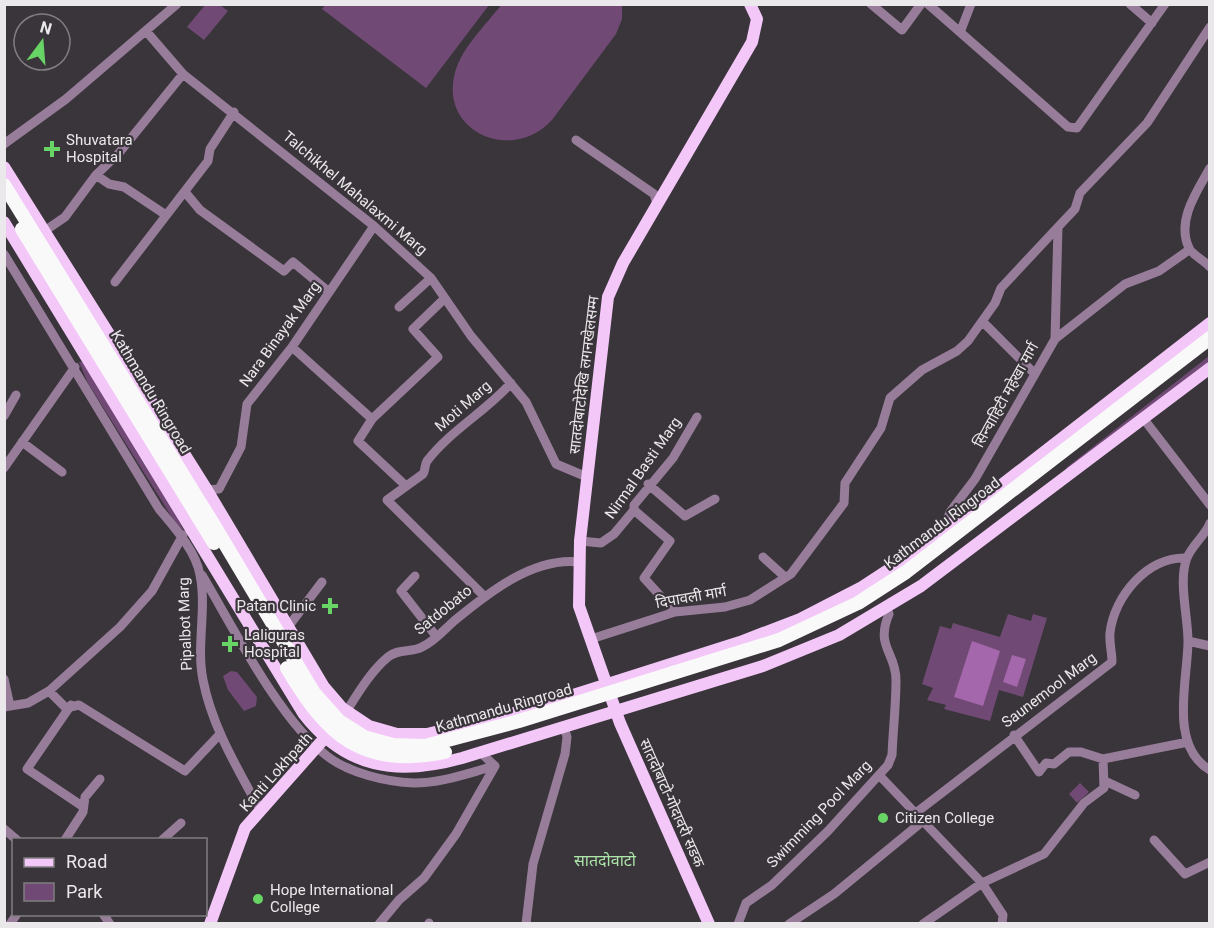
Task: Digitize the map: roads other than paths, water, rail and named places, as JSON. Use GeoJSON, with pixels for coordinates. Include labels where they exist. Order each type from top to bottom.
{"type":"FeatureCollection","features":[{"type":"Feature","properties":{"kind":"highway","name":"Kathmandu Ringroad"},"geometry":{"type":"LineString","coordinates":[[4,185],[212,522],[310,687],[332,730]]}},
{"type":"Feature","properties":{"kind":"highway","name":"Kathmandu Ringroad"},"geometry":{"type":"LineString","coordinates":[[4,201],[207,531],[300,690],[332,730],[402,746],[425,746],[461,738],[611,698],[769,652],[820,632],[860,611],[936,561],[1209,350]]}},
{"type":"Feature","properties":{"kind":"highway","name":"Kathmandu Ringroad"},"geometry":{"type":"LineString","coordinates":[[611,698],[779,640],[867,597],[938,548],[1209,338]]}},
{"type":"Feature","properties":{"kind":"main road","name":"सातदोबाटोदेखि लगनखेलसम्म"},"geometry":{"type":"LineString","coordinates":[[591,639],[579,606],[580,541],[608,297],[616,275],[752,42],[757,20],[750,4]]}},
{"type":"Feature","properties":{"kind":"main road"},"geometry":{"type":"LineString","coordinates":[[4,167],[207,490],[324,687],[332,730],[350,754],[390,768],[427,766],[564,727],[611,698],[809,615],[889,570],[944,531],[1209,323]]}},
{"type":"Feature","properties":{"kind":"main road"},"geometry":{"type":"LineString","coordinates":[[4,222],[79,348],[191,526],[291,696],[310,722],[332,730]]}},
{"type":"Feature","properties":{"kind":"main road"},"geometry":{"type":"LineString","coordinates":[[611,698],[788,657],[825,642],[887,609],[933,578],[1209,368]]}},
{"type":"Feature","properties":{"kind":"main road","name":"सातदोबाटो-गोदावरी सडक"},"geometry":{"type":"LineString","coordinates":[[591,639],[611,698],[709,924]]}},
{"type":"Feature","properties":{"kind":"main road","name":"Kanti Lokhpath"},"geometry":{"type":"LineString","coordinates":[[210,924],[245,828],[332,730]]}},
{"type":"Feature","properties":{"kind":"street"},"geometry":{"type":"LineString","coordinates":[[4,144],[66,99],[177,4]]}},
{"type":"Feature","properties":{"kind":"street"},"geometry":{"type":"LineString","coordinates":[[871,4],[902,30],[921,4]]}},
{"type":"Feature","properties":{"kind":"street"},"geometry":{"type":"LineString","coordinates":[[928,4],[961,30],[1068,127],[1077,128],[1165,4]]}},
{"type":"Feature","properties":{"kind":"street"},"geometry":{"type":"LineString","coordinates":[[961,30],[971,4]]}},
{"type":"Feature","properties":{"kind":"street"},"geometry":{"type":"LineString","coordinates":[[1130,4],[1152,23]]}},
{"type":"Feature","properties":{"kind":"street"},"geometry":{"type":"LineString","coordinates":[[1058,227],[1075,209],[1080,193],[1150,118],[1209,27]]}},
{"type":"Feature","properties":{"kind":"street","name":"Talchikhel Mahalaxmi Marg"},"geometry":{"type":"LineString","coordinates":[[146,31],[183,74],[234,112],[374,226],[431,278],[471,336],[526,402],[556,464],[587,477]]}},
{"type":"Feature","properties":{"kind":"street"},"geometry":{"type":"LineString","coordinates":[[46,231],[65,217],[96,175],[119,153],[183,74]]}},
{"type":"Feature","properties":{"kind":"street"},"geometry":{"type":"LineString","coordinates":[[115,282],[208,161],[210,149],[234,112]]}},
{"type":"Feature","properties":{"kind":"street"},"geometry":{"type":"LineString","coordinates":[[576,140],[654,194],[657,204]]}},
{"type":"Feature","properties":{"kind":"street"},"geometry":{"type":"LineString","coordinates":[[1209,168],[1187,212],[1185,232],[1189,250],[1209,267]]}},
{"type":"Feature","properties":{"kind":"street"},"geometry":{"type":"LineString","coordinates":[[96,175],[109,184],[124,187],[166,215]]}},
{"type":"Feature","properties":{"kind":"street"},"geometry":{"type":"LineString","coordinates":[[185,192],[200,210],[284,271],[293,262],[329,292]]}},
{"type":"Feature","properties":{"kind":"street","name":"Nara Binayak Marg"},"geometry":{"type":"LineString","coordinates":[[207,490],[219,489],[241,447],[248,404],[292,347],[374,226]]}},
{"type":"Feature","properties":{"kind":"street","name":"दिपावली मार्ग"},"geometry":{"type":"LineString","coordinates":[[591,639],[675,612],[726,608],[750,600],[791,574],[844,503],[845,483],[875,438],[890,398],[922,370],[957,351],[983,322],[1001,288],[1058,227]]}},
{"type":"Feature","properties":{"kind":"street","name":"सिन्चाहिटी महेखा मार्ग"},"geometry":{"type":"LineString","coordinates":[[944,531],[950,512],[975,479],[1055,339],[1058,227]]}},
{"type":"Feature","properties":{"kind":"street"},"geometry":{"type":"LineString","coordinates":[[1055,339],[1125,284],[1159,271],[1189,250]]}},
{"type":"Feature","properties":{"kind":"street","name":"Pipalbot Marg"},"geometry":{"type":"LineString","coordinates":[[4,254],[75,367],[159,509],[181,537],[200,573],[202,678],[220,734],[260,810]]}},
{"type":"Feature","properties":{"kind":"street"},"geometry":{"type":"LineString","coordinates":[[399,307],[431,278]]}},
{"type":"Feature","properties":{"kind":"street"},"geometry":{"type":"LineString","coordinates":[[405,486],[358,441],[372,419],[438,357],[413,329],[444,299]]}},
{"type":"Feature","properties":{"kind":"street"},"geometry":{"type":"LineString","coordinates":[[983,322],[1035,374]]}},
{"type":"Feature","properties":{"kind":"street"},"geometry":{"type":"LineString","coordinates":[[292,347],[372,419]]}},
{"type":"Feature","properties":{"kind":"street"},"geometry":{"type":"LineString","coordinates":[[4,468],[75,367]]}},
{"type":"Feature","properties":{"kind":"street","name":"Moti Marg"},"geometry":{"type":"LineString","coordinates":[[484,596],[478,587],[444,558],[387,500],[423,474],[425,464],[455,431],[485,408],[511,383]]}},
{"type":"Feature","properties":{"kind":"street"},"geometry":{"type":"LineString","coordinates":[[4,416],[16,395]]}},
{"type":"Feature","properties":{"kind":"street","name":"Nirmal Basti Marg"},"geometry":{"type":"LineString","coordinates":[[580,541],[601,543],[614,534],[634,510],[634,505],[648,484],[673,458],[697,417]]}},
{"type":"Feature","properties":{"kind":"street"},"geometry":{"type":"LineString","coordinates":[[1143,418],[1209,505]]}},
{"type":"Feature","properties":{"kind":"street"},"geometry":{"type":"LineString","coordinates":[[22,442],[62,472]]}},
{"type":"Feature","properties":{"kind":"street"},"geometry":{"type":"LineString","coordinates":[[648,484],[685,516],[715,500]]}},
{"type":"Feature","properties":{"kind":"street"},"geometry":{"type":"LineString","coordinates":[[634,510],[670,542],[644,578],[675,612]]}},
{"type":"Feature","properties":{"kind":"street"},"geometry":{"type":"LineString","coordinates":[[1209,522],[1187,558],[1184,598],[1188,641],[1182,688],[1188,742],[1194,758],[1209,770]]}},
{"type":"Feature","properties":{"kind":"street"},"geometry":{"type":"LineString","coordinates":[[4,678],[7,706],[28,703],[49,691],[120,627],[152,591],[181,537],[191,526]]}},
{"type":"Feature","properties":{"kind":"street"},"geometry":{"type":"LineString","coordinates":[[763,557],[785,577]]}},
{"type":"Feature","properties":{"kind":"street","name":"Saunemool Marg"},"geometry":{"type":"LineString","coordinates":[[917,812],[1014,735],[1112,662],[1110,636],[1113,616],[1132,584],[1164,559],[1187,558]]}},
{"type":"Feature","properties":{"kind":"street","name":"Satdobato"},"geometry":{"type":"LineString","coordinates":[[332,730],[388,656],[401,650],[422,648],[484,596],[535,568],[570,561],[579,562]]}},
{"type":"Feature","properties":{"kind":"street"},"geometry":{"type":"LineString","coordinates":[[200,573],[278,700],[332,730],[340,763],[394,781],[414,783],[447,779],[495,766]]}},
{"type":"Feature","properties":{"kind":"street"},"geometry":{"type":"LineString","coordinates":[[415,576],[400,591],[436,636]]}},
{"type":"Feature","properties":{"kind":"street"},"geometry":{"type":"LineString","coordinates":[[288,627],[322,582]]}},
{"type":"Feature","properties":{"kind":"street","name":"Swimming Pool Marg"},"geometry":{"type":"LineString","coordinates":[[738,924],[747,903],[772,885],[828,831],[879,775],[892,755],[897,677],[884,640],[883,624],[889,614],[887,609]]}},
{"type":"Feature","properties":{"kind":"street"},"geometry":{"type":"LineString","coordinates":[[1188,641],[1209,646]]}},
{"type":"Feature","properties":{"kind":"street"},"geometry":{"type":"LineString","coordinates":[[49,691],[66,708],[78,705],[185,771],[220,734]]}},
{"type":"Feature","properties":{"kind":"street"},"geometry":{"type":"LineString","coordinates":[[71,705],[27,769],[82,806]]}},
{"type":"Feature","properties":{"kind":"street"},"geometry":{"type":"LineString","coordinates":[[526,924],[533,864],[565,754],[567,737],[564,727]]}},
{"type":"Feature","properties":{"kind":"street"},"geometry":{"type":"LineString","coordinates":[[1014,735],[1039,772],[1046,763],[1054,764],[1069,752],[1081,752],[1103,759],[1188,742]]}},
{"type":"Feature","properties":{"kind":"street"},"geometry":{"type":"LineString","coordinates":[[480,752],[495,766]]}},
{"type":"Feature","properties":{"kind":"street"},"geometry":{"type":"LineString","coordinates":[[923,924],[982,883],[1044,854],[1084,803],[1104,788],[1103,759]]}},
{"type":"Feature","properties":{"kind":"street"},"geometry":{"type":"LineString","coordinates":[[379,924],[399,900],[424,878],[456,834],[495,766]]}},
{"type":"Feature","properties":{"kind":"street"},"geometry":{"type":"LineString","coordinates":[[879,775],[917,812],[982,883],[1003,915],[1002,924]]}},
{"type":"Feature","properties":{"kind":"street"},"geometry":{"type":"LineString","coordinates":[[66,838],[83,813],[82,806],[85,797],[100,778]]}},
{"type":"Feature","properties":{"kind":"street"},"geometry":{"type":"LineString","coordinates":[[1105,781],[1134,795]]}},
{"type":"Feature","properties":{"kind":"street"},"geometry":{"type":"LineString","coordinates":[[789,924],[834,894],[923,821]]}},
{"type":"Feature","properties":{"kind":"street"},"geometry":{"type":"LineString","coordinates":[[164,838],[181,823]]}},
{"type":"Feature","properties":{"kind":"street"},"geometry":{"type":"LineString","coordinates":[[1154,840],[1185,874],[1209,862]]}},
{"type":"Feature","properties":{"kind":"place","name":"Shuvatara Hospital"},"geometry":{"type":"Point","coordinates":[52,149]}},
{"type":"Feature","properties":{"kind":"place","name":"Patan Clinic"},"geometry":{"type":"Point","coordinates":[330,606]}},
{"type":"Feature","properties":{"kind":"place","name":"Laliguras Hospital"},"geometry":{"type":"Point","coordinates":[230,644]}},
{"type":"Feature","properties":{"kind":"place","name":"Citizen College"},"geometry":{"type":"Point","coordinates":[883,818]}},
{"type":"Feature","properties":{"kind":"place","name":"Hope International College"},"geometry":{"type":"Point","coordinates":[258,899]}},
{"type":"Feature","properties":{"kind":"district","name":"सातदोवाटो"},"geometry":{"type":"Point","coordinates":[605,860]}}]}
